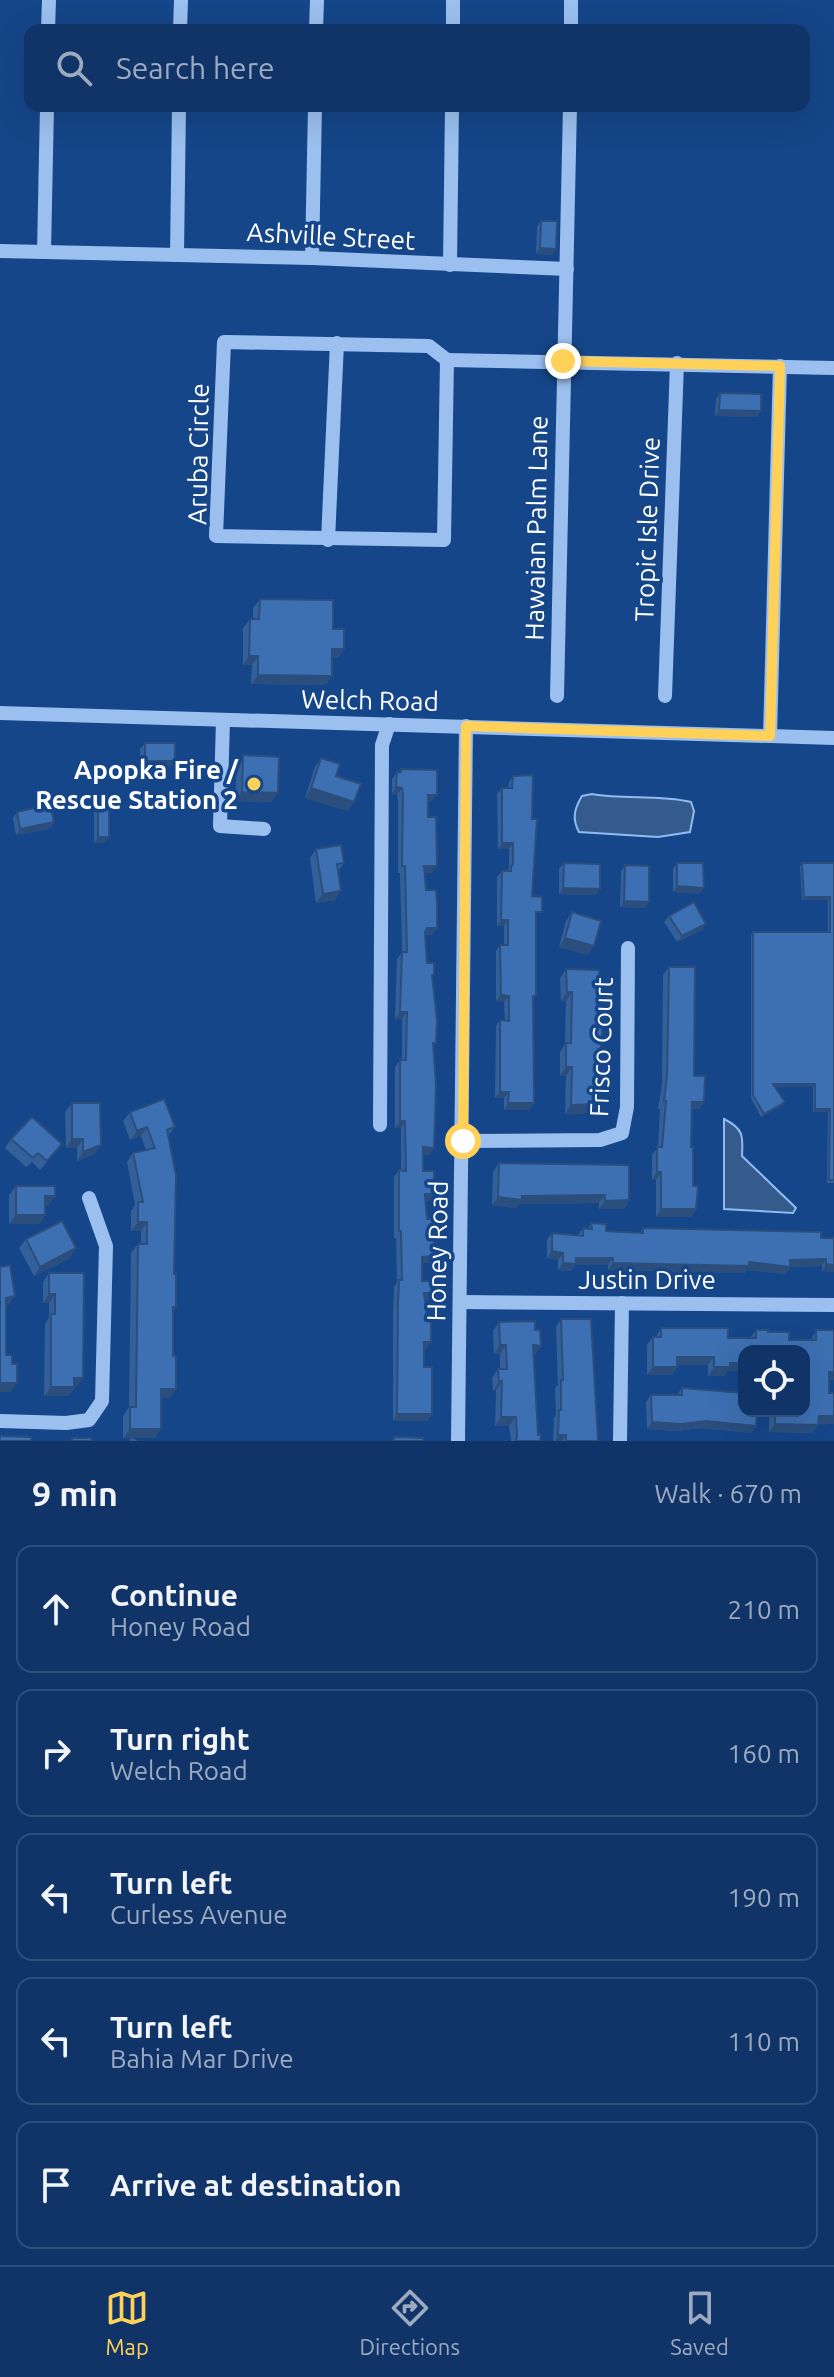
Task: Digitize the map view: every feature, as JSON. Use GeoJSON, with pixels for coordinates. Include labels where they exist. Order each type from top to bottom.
{"type":"FeatureCollection","features":[{"type":"Feature","properties":{"kind":"street"},"geometry":{"type":"LineString","coordinates":[[48,24],[49,0]]}},
{"type":"Feature","properties":{"kind":"street"},"geometry":{"type":"LineString","coordinates":[[180,24],[181,0]]}},
{"type":"Feature","properties":{"kind":"street"},"geometry":{"type":"LineString","coordinates":[[316,24],[317,0]]}},
{"type":"Feature","properties":{"kind":"street"},"geometry":{"type":"LineString","coordinates":[[453,0],[453,24]]}},
{"type":"Feature","properties":{"kind":"street"},"geometry":{"type":"LineString","coordinates":[[571,0],[571,24]]}},
{"type":"Feature","properties":{"kind":"street"},"geometry":{"type":"LineString","coordinates":[[44,252],[47,112]]}},
{"type":"Feature","properties":{"kind":"street"},"geometry":{"type":"LineString","coordinates":[[177,254],[179,112]]}},
{"type":"Feature","properties":{"kind":"street"},"geometry":{"type":"LineString","coordinates":[[312,258],[315,112]]}},
{"type":"Feature","properties":{"kind":"street"},"geometry":{"type":"LineString","coordinates":[[450,265],[452,112]]}},
{"type":"Feature","properties":{"kind":"street"},"geometry":{"type":"LineString","coordinates":[[563,361],[570,112]]}},
{"type":"Feature","properties":{"kind":"street","name":"Ashville Street"},"geometry":{"type":"LineString","coordinates":[[0,251],[312,258],[567,269]]}},
{"type":"Feature","properties":{"kind":"street","name":"Aruba Circle"},"geometry":{"type":"LineString","coordinates":[[224,342],[337,343],[429,346],[447,360],[444,540],[216,536],[224,342]]}},
{"type":"Feature","properties":{"kind":"street"},"geometry":{"type":"LineString","coordinates":[[328,540],[337,343]]}},
{"type":"Feature","properties":{"kind":"street"},"geometry":{"type":"LineString","coordinates":[[447,360],[834,368]]}},
{"type":"Feature","properties":{"kind":"street","name":"Hawaian Palm Lane"},"geometry":{"type":"LineString","coordinates":[[557,696],[563,361]]}},
{"type":"Feature","properties":{"kind":"street","name":"Tropic Isle Drive"},"geometry":{"type":"LineString","coordinates":[[665,696],[677,363]]}},
{"type":"Feature","properties":{"kind":"street"},"geometry":{"type":"LineString","coordinates":[[770,736],[780,366]]}},
{"type":"Feature","properties":{"kind":"street","name":"Welch Road"},"geometry":{"type":"LineString","coordinates":[[0,713],[834,738]]}},
{"type":"Feature","properties":{"kind":"street"},"geometry":{"type":"LineString","coordinates":[[223,720],[220,826],[264,829]]}},
{"type":"Feature","properties":{"kind":"street"},"geometry":{"type":"LineString","coordinates":[[380,1125],[382,745],[389,724]]}},
{"type":"Feature","properties":{"kind":"street","name":"Honey Road"},"geometry":{"type":"LineString","coordinates":[[458,1441],[466,726]]}},
{"type":"Feature","properties":{"kind":"street","name":"Frisco Court"},"geometry":{"type":"LineString","coordinates":[[463,1141],[600,1140],[622,1133],[627,1107],[628,948]]}},
{"type":"Feature","properties":{"kind":"street"},"geometry":{"type":"LineString","coordinates":[[0,1421],[66,1423],[89,1420],[102,1401],[106,1246],[89,1198]]}},
{"type":"Feature","properties":{"kind":"street","name":"Justin Drive"},"geometry":{"type":"LineString","coordinates":[[460,1302],[834,1305]]}},
{"type":"Feature","properties":{"kind":"street"},"geometry":{"type":"LineString","coordinates":[[620,1441],[622,1303]]}},
{"type":"Feature","properties":{"kind":"water"},"geometry":{"type":"Polygon","coordinates":[[[592,794],[691,802],[694,811],[690,832],[658,837],[579,832],[575,818],[577,805],[582,796],[592,794]]]}},
{"type":"Feature","properties":{"kind":"water"},"geometry":{"type":"Polygon","coordinates":[[[724,1119],[741,1134],[742,1156],[796,1208],[793,1213],[724,1209],[724,1119]]]}},
{"type":"Feature","properties":{"kind":"building"},"geometry":{"type":"Polygon","coordinates":[[[541,221],[557,221],[556,249],[540,248],[541,221]]]}},
{"type":"Feature","properties":{"kind":"building"},"geometry":{"type":"Polygon","coordinates":[[[720,393],[761,394],[761,411],[719,410],[720,393]]]}},
{"type":"Feature","properties":{"kind":"building"},"geometry":{"type":"Polygon","coordinates":[[[260,599],[333,600],[333,629],[344,629],[344,649],[332,649],[332,676],[258,675],[258,656],[249,656],[250,619],[259,619],[260,599]]]}},
{"type":"Feature","properties":{"kind":"building"},"geometry":{"type":"Polygon","coordinates":[[[145,743],[175,743],[175,761],[145,761],[145,743]]]}},
{"type":"Feature","properties":{"kind":"building","name":"Apopka Fire / Rescue Station 2"},"geometry":{"type":"Polygon","coordinates":[[[243,755],[279,757],[278,793],[242,792],[243,755]]]}},
{"type":"Feature","properties":{"kind":"building"},"geometry":{"type":"Polygon","coordinates":[[[321,758],[340,764],[336,776],[361,784],[354,802],[311,788],[321,758]]]}},
{"type":"Feature","properties":{"kind":"building"},"geometry":{"type":"Polygon","coordinates":[[[401,769],[437,770],[437,795],[428,795],[428,817],[436,817],[437,866],[424,866],[426,890],[436,890],[437,903],[437,928],[427,928],[425,932],[427,963],[434,963],[432,975],[437,1020],[436,1043],[433,1043],[436,1085],[434,1148],[423,1147],[423,1171],[434,1171],[434,1194],[425,1194],[427,1219],[434,1219],[434,1256],[422,1257],[422,1281],[433,1281],[433,1293],[424,1293],[427,1316],[431,1316],[431,1342],[424,1342],[424,1367],[432,1367],[432,1414],[397,1414],[398,1304],[399,1280],[402,1280],[399,1170],[406,1171],[405,1121],[400,1121],[400,1060],[406,1060],[407,1012],[400,1012],[402,952],[407,952],[405,866],[402,866],[403,794],[402,788],[396,787],[397,772],[401,769]]]}},
{"type":"Feature","properties":{"kind":"building"},"geometry":{"type":"Polygon","coordinates":[[[533,775],[532,819],[537,819],[532,896],[542,897],[542,912],[536,912],[534,1103],[508,1103],[509,1092],[500,1092],[500,1020],[509,1021],[509,996],[501,995],[500,945],[508,945],[508,920],[501,920],[502,871],[511,871],[513,843],[502,843],[502,788],[512,788],[513,776],[533,775]]]}},
{"type":"Feature","properties":{"kind":"building"},"geometry":{"type":"Polygon","coordinates":[[[98,798],[109,798],[109,837],[98,837],[98,798]]]}},
{"type":"Feature","properties":{"kind":"building"},"geometry":{"type":"Polygon","coordinates":[[[39,807],[39,811],[51,808],[54,822],[20,829],[17,812],[39,807]]]}},
{"type":"Feature","properties":{"kind":"building"},"geometry":{"type":"Polygon","coordinates":[[[341,845],[344,863],[337,864],[341,891],[323,894],[316,849],[341,845]]]}},
{"type":"Feature","properties":{"kind":"building"},"geometry":{"type":"Polygon","coordinates":[[[564,863],[600,864],[600,889],[563,888],[564,863]]]}},
{"type":"Feature","properties":{"kind":"building"},"geometry":{"type":"Polygon","coordinates":[[[677,863],[703,863],[704,888],[677,886],[677,863]]]}},
{"type":"Feature","properties":{"kind":"building"},"geometry":{"type":"Polygon","coordinates":[[[802,863],[834,863],[834,1180],[829,1180],[830,1109],[815,1109],[815,1084],[773,1084],[785,1102],[764,1114],[753,1095],[753,932],[830,932],[830,897],[804,897],[802,863]]]}},
{"type":"Feature","properties":{"kind":"building"},"geometry":{"type":"Polygon","coordinates":[[[625,865],[649,866],[649,902],[624,901],[625,865]]]}},
{"type":"Feature","properties":{"kind":"building"},"geometry":{"type":"Polygon","coordinates":[[[694,902],[706,924],[682,936],[669,916],[694,902]]]}},
{"type":"Feature","properties":{"kind":"building"},"geometry":{"type":"Polygon","coordinates":[[[572,912],[601,921],[594,946],[565,938],[572,912]]]}},
{"type":"Feature","properties":{"kind":"building"},"geometry":{"type":"Polygon","coordinates":[[[669,967],[695,967],[694,1076],[705,1076],[704,1102],[692,1102],[693,1186],[698,1186],[696,1209],[661,1209],[657,1147],[662,1147],[666,1101],[669,967]]]}},
{"type":"Feature","properties":{"kind":"building"},"geometry":{"type":"Polygon","coordinates":[[[566,969],[599,970],[602,1032],[597,1104],[571,1105],[572,1067],[566,1067],[566,1043],[571,1043],[572,992],[567,992],[566,969]]]}},
{"type":"Feature","properties":{"kind":"building"},"geometry":{"type":"Polygon","coordinates":[[[164,1099],[175,1127],[167,1130],[176,1175],[173,1356],[176,1356],[176,1389],[161,1389],[161,1429],[130,1429],[130,1407],[136,1407],[138,1244],[147,1244],[147,1222],[138,1222],[138,1202],[143,1202],[133,1153],[155,1148],[147,1127],[137,1131],[130,1112],[164,1099]]]}},
{"type":"Feature","properties":{"kind":"building"},"geometry":{"type":"Polygon","coordinates":[[[72,1103],[100,1103],[101,1145],[83,1152],[83,1139],[72,1139],[72,1103]]]}},
{"type":"Feature","properties":{"kind":"building"},"geometry":{"type":"Polygon","coordinates":[[[32,1117],[62,1144],[47,1161],[38,1153],[33,1158],[11,1139],[32,1117]]]}},
{"type":"Feature","properties":{"kind":"building"},"geometry":{"type":"Polygon","coordinates":[[[499,1163],[629,1165],[629,1200],[605,1201],[605,1195],[522,1196],[522,1200],[498,1197],[499,1163]]]}},
{"type":"Feature","properties":{"kind":"building"},"geometry":{"type":"Polygon","coordinates":[[[16,1186],[55,1186],[55,1196],[45,1196],[45,1215],[16,1215],[16,1186]]]}},
{"type":"Feature","properties":{"kind":"building"},"geometry":{"type":"Polygon","coordinates":[[[62,1221],[76,1248],[40,1267],[26,1239],[62,1221]]]}},
{"type":"Feature","properties":{"kind":"building"},"geometry":{"type":"Polygon","coordinates":[[[591,1223],[606,1224],[606,1231],[643,1233],[643,1228],[821,1232],[821,1238],[834,1238],[834,1265],[826,1264],[826,1259],[790,1260],[790,1267],[749,1262],[749,1266],[613,1263],[613,1258],[576,1258],[576,1264],[563,1263],[563,1253],[552,1251],[552,1233],[583,1236],[583,1228],[592,1229],[591,1223]]]}},
{"type":"Feature","properties":{"kind":"building"},"geometry":{"type":"Polygon","coordinates":[[[10,1265],[15,1296],[6,1298],[6,1355],[12,1355],[12,1364],[17,1364],[17,1383],[0,1383],[0,1267],[10,1265]]]}},
{"type":"Feature","properties":{"kind":"building"},"geometry":{"type":"Polygon","coordinates":[[[49,1273],[84,1273],[83,1378],[74,1378],[74,1387],[51,1387],[51,1314],[55,1314],[55,1294],[49,1294],[49,1273]]]}},
{"type":"Feature","properties":{"kind":"building"},"geometry":{"type":"Polygon","coordinates":[[[561,1319],[591,1319],[598,1441],[566,1441],[566,1435],[558,1435],[563,1380],[561,1319]]]}},
{"type":"Feature","properties":{"kind":"building"},"geometry":{"type":"Polygon","coordinates":[[[535,1321],[535,1330],[540,1330],[541,1346],[533,1345],[538,1435],[541,1435],[540,1441],[516,1441],[516,1417],[501,1417],[502,1381],[499,1382],[498,1369],[507,1369],[506,1345],[500,1345],[499,1322],[535,1321]]]}},
{"type":"Feature","properties":{"kind":"building"},"geometry":{"type":"Polygon","coordinates":[[[661,1328],[728,1328],[728,1338],[756,1338],[756,1330],[768,1330],[789,1332],[789,1340],[816,1340],[816,1330],[834,1330],[834,1372],[829,1372],[829,1393],[834,1393],[834,1416],[819,1416],[818,1425],[775,1424],[775,1417],[810,1417],[810,1345],[738,1345],[738,1363],[730,1363],[730,1367],[714,1367],[714,1357],[677,1357],[677,1367],[653,1367],[653,1337],[661,1337],[661,1328]]]}},
{"type":"Feature","properties":{"kind":"building"},"geometry":{"type":"Polygon","coordinates":[[[682,1388],[738,1393],[738,1417],[757,1417],[756,1426],[706,1421],[681,1424],[652,1422],[651,1395],[682,1395],[682,1388]]]}},
{"type":"Feature","properties":{"kind":"building"},"geometry":{"type":"Polygon","coordinates":[[[0,1436],[31,1437],[31,1441],[0,1441],[0,1436]]]}},
{"type":"Feature","properties":{"kind":"building"},"geometry":{"type":"Polygon","coordinates":[[[394,1437],[423,1438],[423,1441],[394,1441],[394,1437]]]}},
{"type":"Feature","properties":{"kind":"building"},"geometry":{"type":"Polygon","coordinates":[[[72,1438],[91,1438],[91,1441],[72,1441],[72,1438]]]}},
{"type":"Feature","properties":{"kind":"place","name":"Apopka Fire / Rescue Station 2"},"geometry":{"type":"Point","coordinates":[254,784]}},
{"type":"Feature","properties":{"kind":"route"},"geometry":{"type":"LineString","coordinates":[[463,1141],[466,726],[770,736],[780,366],[563,361]]}}]}
